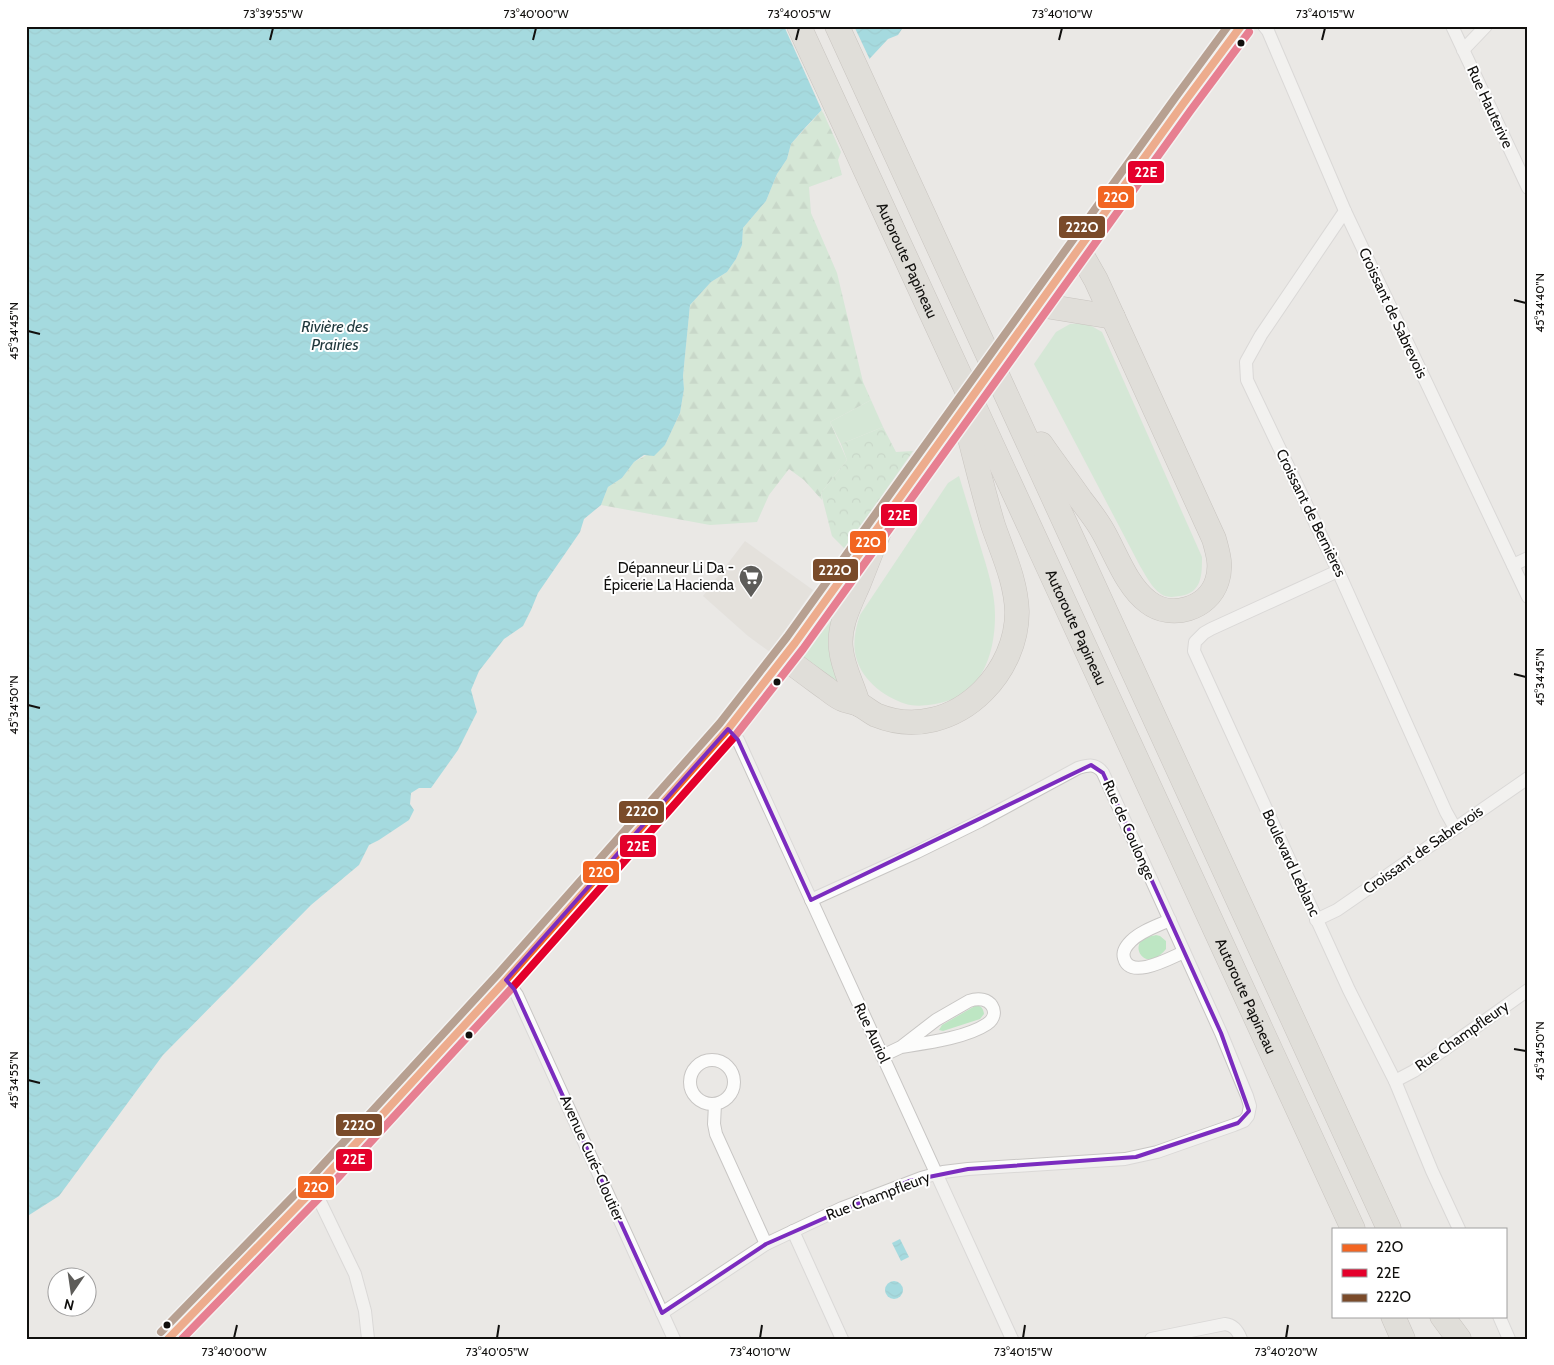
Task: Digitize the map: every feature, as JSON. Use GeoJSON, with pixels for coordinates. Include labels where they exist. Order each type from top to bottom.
{"type":"FeatureCollection","features":[{"type":"Feature","properties":{"kind":"highway","name":"Autoroute Papineau"},"geometry":{"type":"LineString","coordinates":[[799,26],[1353,1228]]}},
{"type":"Feature","properties":{"kind":"highway"},"geometry":{"type":"LineString","coordinates":[[838,26],[1389,1228]]}},
{"type":"Feature","properties":{"kind":"highway"},"geometry":{"type":"LineString","coordinates":[[1009,400],[1101,527],[1127,576],[1146,601],[1154,607],[1171,611],[1198,605],[1206,598],[1216,583],[1220,566],[1216,547],[1168,436],[1090,266],[1079,250]]}},
{"type":"Feature","properties":{"kind":"highway"},"geometry":{"type":"LineString","coordinates":[[1039,305],[1113,317]]}},
{"type":"Feature","properties":{"kind":"highway"},"geometry":{"type":"LineString","coordinates":[[784,657],[842,700],[858,704],[875,714],[902,722],[930,721],[964,707],[986,688],[1002,667],[1013,642],[1017,614],[1014,584],[993,525],[946,347]]}},
{"type":"Feature","properties":{"kind":"highway"},"geometry":{"type":"LineString","coordinates":[[858,704],[843,664],[840,646],[841,635],[846,615],[883,522]]}},
{"type":"Feature","properties":{"kind":"highway"},"geometry":{"type":"LineString","coordinates":[[1390,1318],[1395,1339]]}},
{"type":"Feature","properties":{"kind":"highway"},"geometry":{"type":"LineString","coordinates":[[1394,1318],[1403,1339]]}},
{"type":"Feature","properties":{"kind":"highway"},"geometry":{"type":"LineString","coordinates":[[1430,1318],[1439,1339]]}},
{"type":"Feature","properties":{"kind":"highway"},"geometry":{"type":"LineString","coordinates":[[1443,1318],[1459,1339]]}},
{"type":"Feature","properties":{"kind":"street"},"geometry":{"type":"LineString","coordinates":[[168,1339],[314,1189],[506,980],[728,729],[784,657],[883,522],[1241,26]]}},
{"type":"Feature","properties":{"kind":"street","name":"Croissant de Sabrevois"},"geometry":{"type":"LineString","coordinates":[[1264,26],[1345,211],[1528,596]]}},
{"type":"Feature","properties":{"kind":"street","name":"Rue Hauterive"},"geometry":{"type":"LineString","coordinates":[[1452,26],[1528,188]]}},
{"type":"Feature","properties":{"kind":"street"},"geometry":{"type":"LineString","coordinates":[[1464,50],[1486,26]]}},
{"type":"Feature","properties":{"kind":"street","name":"Croissant de Bernières"},"geometry":{"type":"LineString","coordinates":[[1345,211],[1260,334],[1246,362],[1247,380],[1338,571],[1446,812],[1455,828]]}},
{"type":"Feature","properties":{"kind":"street"},"geometry":{"type":"LineString","coordinates":[[1513,565],[1528,558]]}},
{"type":"Feature","properties":{"kind":"street","name":"Boulevard Leblanc"},"geometry":{"type":"LineString","coordinates":[[1338,571],[1211,629],[1198,638],[1194,646],[1196,656],[1316,920],[1395,1081],[1459,1228]]}},
{"type":"Feature","properties":{"kind":"street","name":"Rue Auriol"},"geometry":{"type":"LineString","coordinates":[[728,729],[738,740],[1012,1339]]}},
{"type":"Feature","properties":{"kind":"street","name":"Rue de Coulonge"},"geometry":{"type":"LineString","coordinates":[[811,900],[989,816],[1078,768],[1091,765],[1100,768],[1221,1033],[1249,1102],[1248,1116],[1244,1121],[1234,1125]]}},
{"type":"Feature","properties":{"kind":"street","name":"Croissant de Sabrevois"},"geometry":{"type":"LineString","coordinates":[[1316,920],[1336,910],[1528,778]]}},
{"type":"Feature","properties":{"kind":"street"},"geometry":{"type":"LineString","coordinates":[[1170,920],[1132,939],[1124,952],[1124,958],[1130,966],[1143,968],[1158,964],[1184,952]]}},
{"type":"Feature","properties":{"kind":"street","name":"Avenue Curé-Cloutier"},"geometry":{"type":"LineString","coordinates":[[506,980],[517,995],[674,1339]]}},
{"type":"Feature","properties":{"kind":"street","name":"Rue Champfleury"},"geometry":{"type":"LineString","coordinates":[[1395,1081],[1414,1071],[1527,993]]}},
{"type":"Feature","properties":{"kind":"street"},"geometry":{"type":"LineString","coordinates":[[882,1056],[901,1047],[936,1020],[969,1001],[984,999],[990,1004],[994,1013],[990,1022],[980,1028],[944,1039],[901,1047]]}},
{"type":"Feature","properties":{"kind":"street"},"geometry":{"type":"LineString","coordinates":[[715,1104],[714,1124],[716,1134],[766,1244]]}},
{"type":"Feature","properties":{"kind":"street","name":"Rue Champfleury"},"geometry":{"type":"LineString","coordinates":[[662,1313],[766,1244],[842,1208],[909,1182],[935,1174],[968,1169],[1125,1160],[1157,1152],[1234,1125]]}},
{"type":"Feature","properties":{"kind":"street"},"geometry":{"type":"LineString","coordinates":[[314,1189],[355,1274],[365,1311],[368,1339]]}},
{"type":"Feature","properties":{"kind":"street"},"geometry":{"type":"LineString","coordinates":[[793,1231],[842,1339]]}},
{"type":"Feature","properties":{"kind":"street"},"geometry":{"type":"LineString","coordinates":[[1500,1318],[1509,1339]]}},
{"type":"Feature","properties":{"kind":"street"},"geometry":{"type":"LineString","coordinates":[[1151,1339],[1225,1324],[1229,1324],[1236,1329],[1242,1339]]}},
{"type":"Feature","properties":{"kind":"highlighted area"},"geometry":{"type":"Polygon","coordinates":[[[728,729],[738,740],[811,900],[1091,765],[1103,773],[1221,1033],[1249,1111],[1238,1123],[1136,1157],[968,1169],[909,1181],[766,1244],[662,1313],[514,989],[506,980],[728,729]]]}},
{"type":"Feature","properties":{"kind":"shaded area"},"geometry":{"type":"Polygon","coordinates":[[[745,541],[813,590],[770,652],[748,636],[703,596],[745,541]]]}},
{"type":"Feature","properties":{"kind":"green space"},"geometry":{"type":"Polygon","coordinates":[[[822,110],[841,152],[838,160],[842,175],[809,187],[811,213],[837,273],[863,382],[871,400],[830,422],[847,460],[821,493],[822,500],[804,480],[789,469],[769,495],[757,522],[710,525],[601,505],[608,487],[622,478],[634,462],[665,445],[680,413],[684,389],[683,376],[690,305],[711,282],[727,272],[736,259],[742,245],[743,228],[766,201],[777,174],[787,159],[791,144],[822,110]]]}},
{"type":"Feature","properties":{"kind":"green space"},"geometry":{"type":"Polygon","coordinates":[[[1086,323],[1102,332],[1202,557],[1201,576],[1197,587],[1187,594],[1175,597],[1166,596],[1161,594],[1149,582],[1034,364],[1056,332],[1070,324],[1086,323]]]}},
{"type":"Feature","properties":{"kind":"green space"},"geometry":{"type":"Polygon","coordinates":[[[871,400],[883,427],[841,444],[830,422],[871,400]]]}},
{"type":"Feature","properties":{"kind":"green space"},"geometry":{"type":"Polygon","coordinates":[[[883,427],[896,452],[913,451],[845,549],[832,536],[821,493],[847,460],[841,444],[883,427]]]}},
{"type":"Feature","properties":{"kind":"green space"},"geometry":{"type":"Polygon","coordinates":[[[959,476],[992,588],[995,615],[992,646],[981,675],[967,691],[938,704],[920,706],[906,704],[880,691],[861,670],[855,652],[856,629],[860,615],[948,483],[959,476]]]}},
{"type":"Feature","properties":{"kind":"green space"},"geometry":{"type":"Polygon","coordinates":[[[836,615],[842,689],[802,656],[836,615]]]}},
{"type":"Feature","properties":{"kind":"green space"},"geometry":{"type":"Polygon","coordinates":[[[1156,935],[1166,941],[1166,949],[1153,959],[1146,959],[1139,951],[1139,944],[1144,939],[1156,935]]]}},
{"type":"Feature","properties":{"kind":"green space"},"geometry":{"type":"Polygon","coordinates":[[[975,1006],[981,1007],[983,1010],[984,1014],[980,1019],[943,1031],[939,1030],[942,1025],[975,1006]]]}},
{"type":"Feature","properties":{"kind":"water","name":"Rivière des Prairies"},"geometry":{"type":"Polygon","coordinates":[[[26,26],[904,26],[898,35],[888,39],[791,144],[787,159],[777,174],[766,201],[743,228],[742,245],[736,259],[727,272],[711,282],[690,305],[683,376],[684,389],[680,413],[665,445],[654,456],[644,455],[634,462],[622,478],[608,487],[601,505],[584,519],[580,532],[538,593],[523,626],[504,639],[479,671],[471,690],[477,712],[458,750],[431,788],[419,788],[411,793],[410,804],[414,810],[409,820],[369,845],[359,865],[311,905],[163,1055],[59,1196],[26,1217],[26,26]]]}},
{"type":"Feature","properties":{"kind":"water"},"geometry":{"type":"Polygon","coordinates":[[[900,1239],[909,1257],[901,1261],[892,1243],[900,1239]]]}},
{"type":"Feature","properties":{"kind":"water"},"geometry":{"type":"Polygon","coordinates":[[[894,1281],[900,1284],[903,1290],[900,1296],[894,1299],[888,1296],[885,1290],[888,1284],[894,1281]]]}},
{"type":"Feature","properties":{"kind":"pier"},"geometry":{"type":"Polygon","coordinates":[[[784,26],[854,26],[871,62],[823,113],[784,26]]]}},
{"type":"Feature","properties":{"kind":"transit line","name":"222O"},"geometry":{"type":"LineString","coordinates":[[161,1332],[307,1182],[499,973],[720,723],[787,637],[1228,26]]}},
{"type":"Feature","properties":{"kind":"transit line","name":"22O"},"geometry":{"type":"LineString","coordinates":[[168,1339],[314,1189],[506,980],[728,729],[795,643],[1241,26]]}},
{"type":"Feature","properties":{"kind":"transit line","name":"22E"},"geometry":{"type":"LineString","coordinates":[[182,1339],[321,1196],[513,987],[735,736],[803,649],[1249,32]]}},
{"type":"Feature","properties":{"kind":"place","name":"Dépanneur Li Da - Épicerie La Hacienda"},"geometry":{"type":"Point","coordinates":[751,598]}}]}
